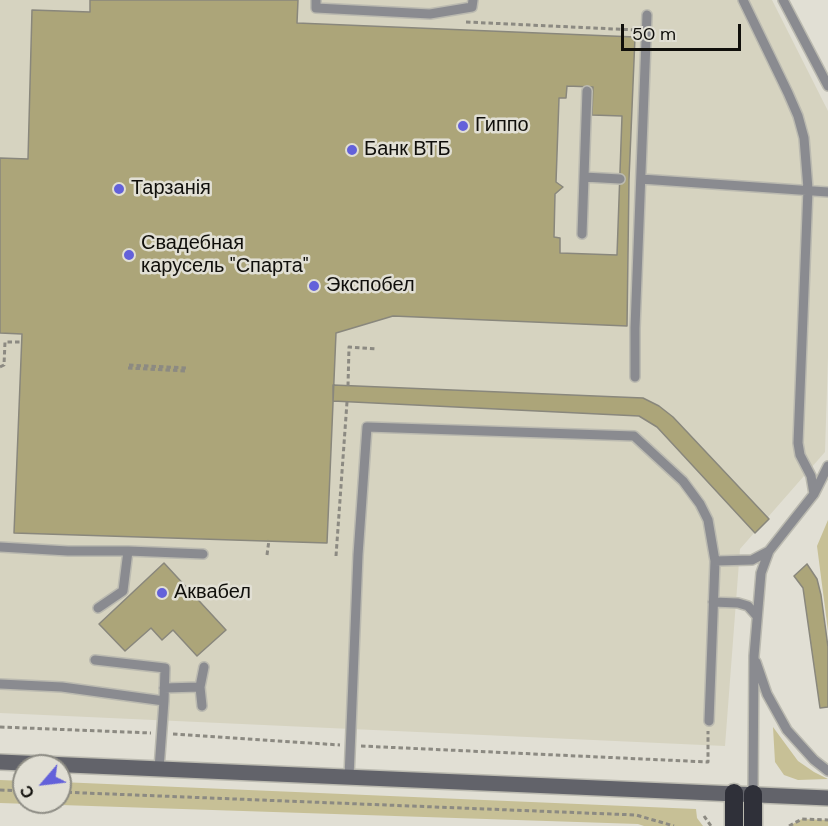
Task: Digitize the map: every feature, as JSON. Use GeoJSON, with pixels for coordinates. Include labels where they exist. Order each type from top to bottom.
{"type":"FeatureCollection","features":[{"type":"Feature","properties":{"kind":"highway"},"geometry":{"type":"LineString","coordinates":[[734,826],[743,794]]}},
{"type":"Feature","properties":{"kind":"highway"},"geometry":{"type":"LineString","coordinates":[[743,794],[753,826]]}},
{"type":"Feature","properties":{"kind":"main road"},"geometry":{"type":"LineString","coordinates":[[0,762],[828,798]]}},
{"type":"Feature","properties":{"kind":"lane"},"geometry":{"type":"LineString","coordinates":[[316,0],[316,8],[430,14],[472,7],[473,0]]}},
{"type":"Feature","properties":{"kind":"lane"},"geometry":{"type":"LineString","coordinates":[[743,0],[798,116],[804,138],[808,189],[798,428],[800,455],[811,476],[814,494]]}},
{"type":"Feature","properties":{"kind":"lane"},"geometry":{"type":"LineString","coordinates":[[783,0],[828,86]]}},
{"type":"Feature","properties":{"kind":"lane"},"geometry":{"type":"LineString","coordinates":[[635,377],[634,328],[647,15]]}},
{"type":"Feature","properties":{"kind":"lane"},"geometry":{"type":"LineString","coordinates":[[582,234],[587,91]]}},
{"type":"Feature","properties":{"kind":"lane"},"geometry":{"type":"LineString","coordinates":[[584,177],[828,192]]}},
{"type":"Feature","properties":{"kind":"lane"},"geometry":{"type":"LineString","coordinates":[[349,778],[358,555],[367,427],[634,436],[683,481],[700,504],[708,520],[716,561],[709,721]]}},
{"type":"Feature","properties":{"kind":"lane"},"geometry":{"type":"LineString","coordinates":[[743,794],[760,573],[769,551],[814,494],[828,466]]}},
{"type":"Feature","properties":{"kind":"lane"},"geometry":{"type":"LineString","coordinates":[[0,547],[203,554]]}},
{"type":"Feature","properties":{"kind":"lane"},"geometry":{"type":"LineString","coordinates":[[98,608],[123,591],[128,551]]}},
{"type":"Feature","properties":{"kind":"lane"},"geometry":{"type":"LineString","coordinates":[[716,561],[752,560],[769,551]]}},
{"type":"Feature","properties":{"kind":"lane"},"geometry":{"type":"LineString","coordinates":[[713,602],[738,603],[748,606],[756,615]]}},
{"type":"Feature","properties":{"kind":"lane"},"geometry":{"type":"LineString","coordinates":[[754,656],[767,694],[787,730],[814,760],[828,771]]}},
{"type":"Feature","properties":{"kind":"lane"},"geometry":{"type":"LineString","coordinates":[[94,660],[165,668],[159,770]]}},
{"type":"Feature","properties":{"kind":"lane"},"geometry":{"type":"LineString","coordinates":[[202,706],[200,687],[204,667]]}},
{"type":"Feature","properties":{"kind":"lane"},"geometry":{"type":"LineString","coordinates":[[0,684],[62,687],[164,701]]}},
{"type":"Feature","properties":{"kind":"lane"},"geometry":{"type":"LineString","coordinates":[[164,688],[200,687]]}},
{"type":"Feature","properties":{"kind":"path"},"geometry":{"type":"LineString","coordinates":[[465,22],[647,31]]}},
{"type":"Feature","properties":{"kind":"path"},"geometry":{"type":"LineString","coordinates":[[0,367],[4,365],[5,342],[22,342]]}},
{"type":"Feature","properties":{"kind":"path"},"geometry":{"type":"LineString","coordinates":[[348,386],[350,346],[377,349]]}},
{"type":"Feature","properties":{"kind":"path"},"geometry":{"type":"LineString","coordinates":[[128,367],[186,370]]}},
{"type":"Feature","properties":{"kind":"path"},"geometry":{"type":"LineString","coordinates":[[336,556],[347,402]]}},
{"type":"Feature","properties":{"kind":"path"},"geometry":{"type":"LineString","coordinates":[[267,555],[269,540]]}},
{"type":"Feature","properties":{"kind":"path"},"geometry":{"type":"LineString","coordinates":[[708,732],[708,762]]}},
{"type":"Feature","properties":{"kind":"path"},"geometry":{"type":"LineString","coordinates":[[72,792],[636,815],[674,826]]}},
{"type":"Feature","properties":{"kind":"path"},"geometry":{"type":"LineString","coordinates":[[704,816],[711,826]]}},
{"type":"Feature","properties":{"kind":"path"},"geometry":{"type":"LineString","coordinates":[[789,826],[802,819],[828,820]]}},
{"type":"Feature","properties":{"kind":"shaded area"},"geometry":{"type":"Polygon","coordinates":[[[0,0],[772,0],[828,111],[828,357],[825,452],[740,549],[725,746],[0,713],[0,0]]]}},
{"type":"Feature","properties":{"kind":"shaded area"},"geometry":{"type":"Polygon","coordinates":[[[828,520],[828,631],[817,546],[828,520]]]}},
{"type":"Feature","properties":{"kind":"shaded area"},"geometry":{"type":"Polygon","coordinates":[[[773,727],[798,761],[828,779],[798,780],[784,775],[775,762],[773,727]]]}},
{"type":"Feature","properties":{"kind":"shaded area"},"geometry":{"type":"Polygon","coordinates":[[[0,780],[12,780],[12,803],[0,803],[0,780]]]}},
{"type":"Feature","properties":{"kind":"shaded area"},"geometry":{"type":"Polygon","coordinates":[[[72,783],[696,809],[697,818],[703,826],[644,826],[72,805],[72,783]]]}},
{"type":"Feature","properties":{"kind":"shaded area"},"geometry":{"type":"Polygon","coordinates":[[[802,819],[828,820],[828,826],[789,826],[802,819]]]}},
{"type":"Feature","properties":{"kind":"building","name":"Экспобел"},"geometry":{"type":"Polygon","coordinates":[[[90,0],[298,0],[297,23],[635,37],[629,179],[627,326],[393,316],[336,333],[327,543],[14,533],[22,334],[0,333],[0,158],[28,159],[32,10],[90,12],[90,0]],[[567,86],[566,98],[559,98],[556,182],[563,187],[555,194],[554,237],[560,238],[560,253],[617,255],[622,116],[592,115],[593,87],[567,86]]]}},
{"type":"Feature","properties":{"kind":"building"},"geometry":{"type":"Polygon","coordinates":[[[333,385],[643,398],[659,406],[673,417],[769,519],[755,533],[657,427],[639,416],[333,401],[333,385]]]}},
{"type":"Feature","properties":{"kind":"building","name":"Аквабел"},"geometry":{"type":"Polygon","coordinates":[[[164,563],[226,630],[197,656],[173,630],[162,640],[151,628],[125,651],[99,624],[164,563]]]}},
{"type":"Feature","properties":{"kind":"building"},"geometry":{"type":"Polygon","coordinates":[[[807,564],[817,579],[828,647],[828,707],[820,708],[803,588],[794,576],[807,564]]]}},
{"type":"Feature","properties":{"kind":"place","name":"Гиппо"},"geometry":{"type":"Point","coordinates":[463,126]}},
{"type":"Feature","properties":{"kind":"place","name":"Банк ВТБ"},"geometry":{"type":"Point","coordinates":[352,150]}},
{"type":"Feature","properties":{"kind":"place","name":"Тарзанія"},"geometry":{"type":"Point","coordinates":[119,189]}},
{"type":"Feature","properties":{"kind":"place","name":"Свадебная карусель \"Спарта\""},"geometry":{"type":"Point","coordinates":[129,255]}},
{"type":"Feature","properties":{"kind":"place","name":"Экспобел"},"geometry":{"type":"Point","coordinates":[314,286]}},
{"type":"Feature","properties":{"kind":"place","name":"Аквабел"},"geometry":{"type":"Point","coordinates":[162,593]}}]}
